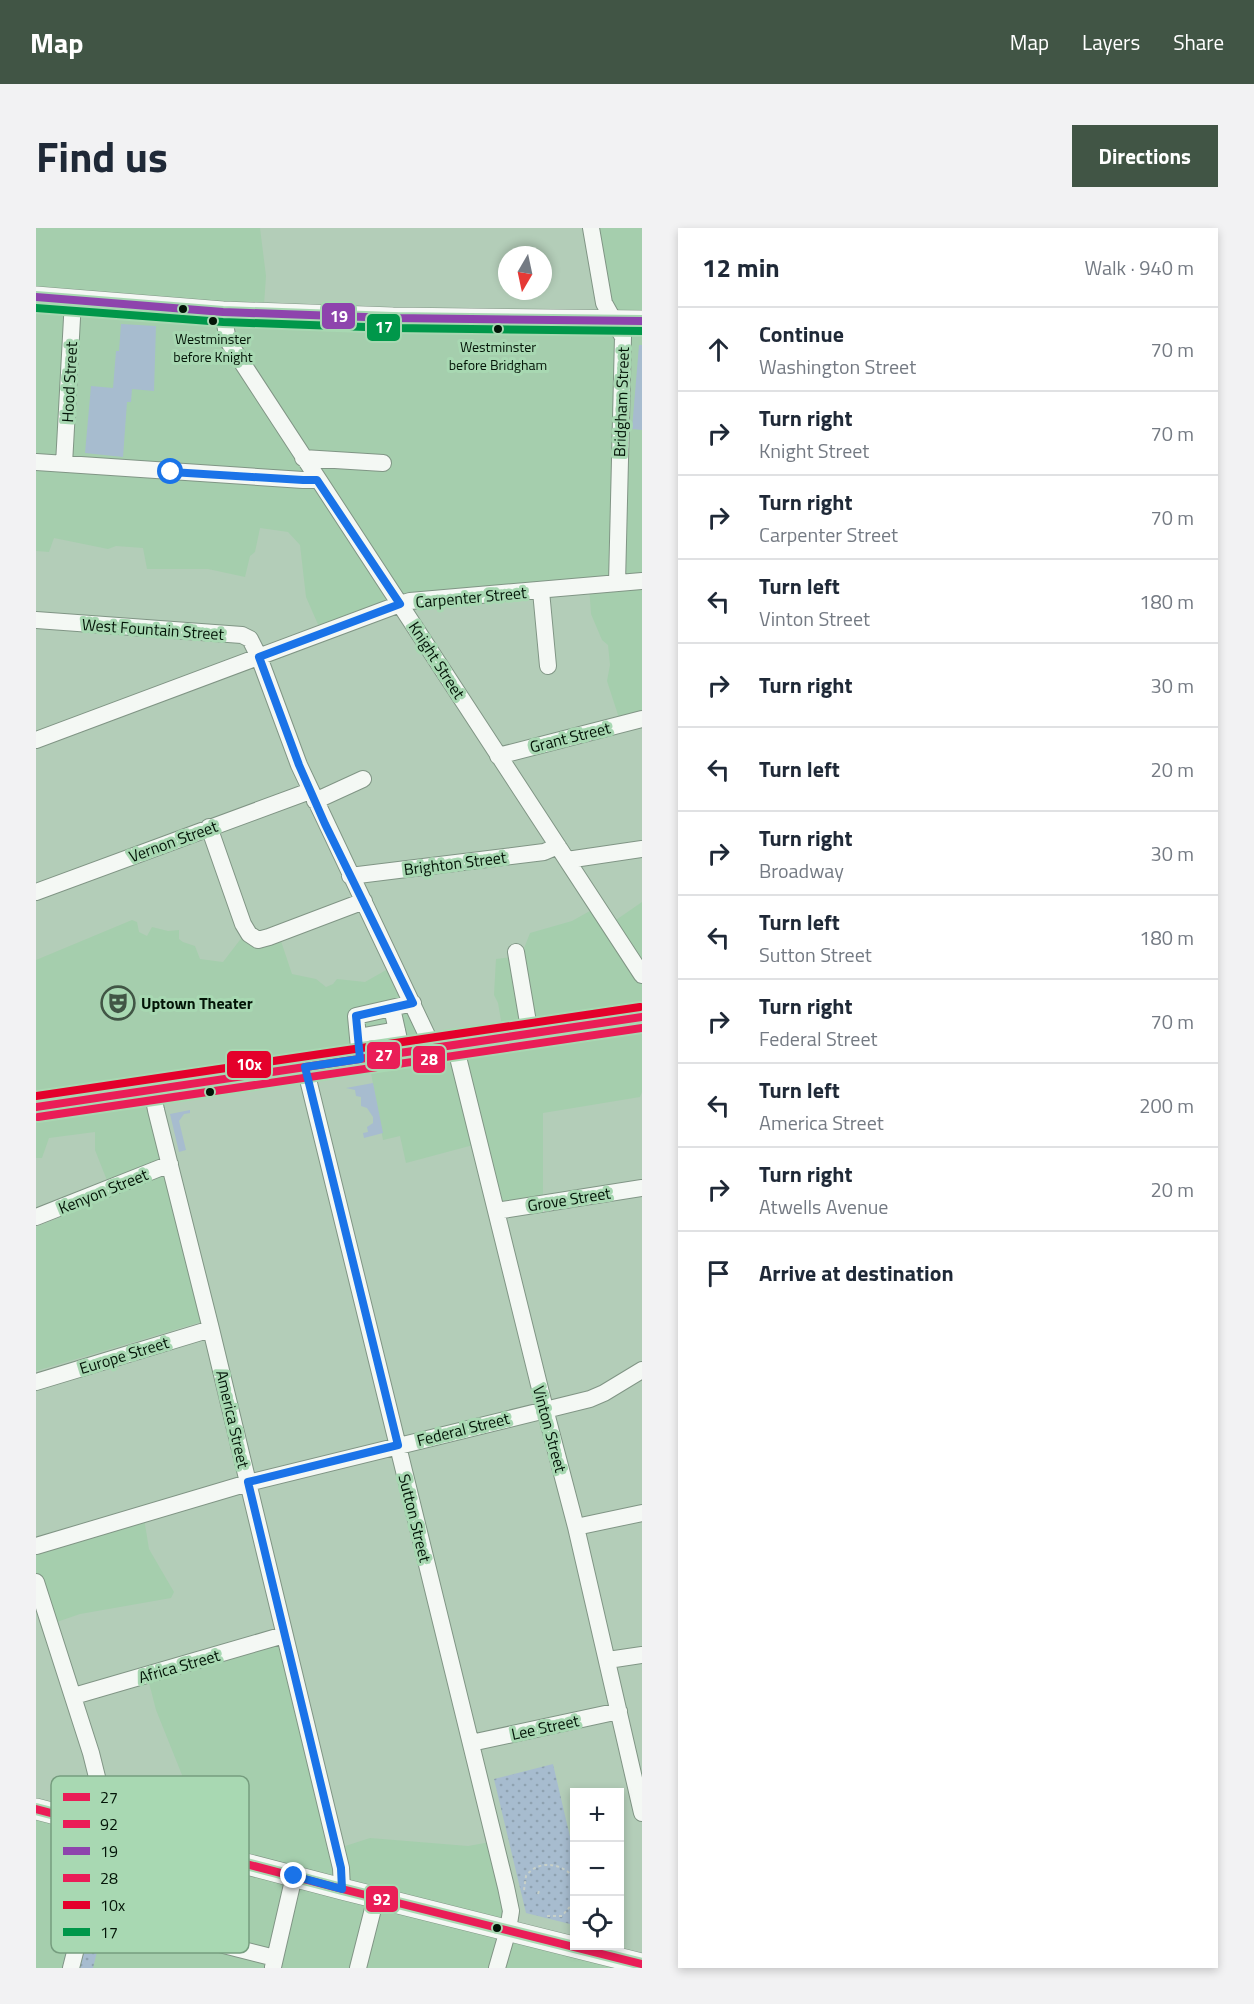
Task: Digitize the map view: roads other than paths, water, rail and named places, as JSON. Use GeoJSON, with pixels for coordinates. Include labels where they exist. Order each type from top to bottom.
{"type":"FeatureCollection","features":[{"type":"Feature","properties":{"kind":"main road"},"geometry":{"type":"LineString","coordinates":[[36,296],[223,312],[393,318],[642,321]]}},
{"type":"Feature","properties":{"kind":"main road"},"geometry":{"type":"LineString","coordinates":[[36,1107],[642,1017]]}},
{"type":"Feature","properties":{"kind":"main road"},"geometry":{"type":"LineString","coordinates":[[36,1809],[51,1813]]}},
{"type":"Feature","properties":{"kind":"main road"},"geometry":{"type":"LineString","coordinates":[[249,1865],[508,1930],[606,1961],[642,1964]]}},
{"type":"Feature","properties":{"kind":"street","name":"Bridgham Street"},"geometry":{"type":"LineString","coordinates":[[591,228],[604,303],[623,337],[617,583]]}},
{"type":"Feature","properties":{"kind":"street","name":"Hood Street"},"geometry":{"type":"LineString","coordinates":[[64,464],[73,300]]}},
{"type":"Feature","properties":{"kind":"street","name":"Knight Street"},"geometry":{"type":"LineString","coordinates":[[223,312],[228,340],[317,480],[642,975]]}},
{"type":"Feature","properties":{"kind":"street"},"geometry":{"type":"LineString","coordinates":[[303,458],[383,463]]}},
{"type":"Feature","properties":{"kind":"street"},"geometry":{"type":"LineString","coordinates":[[36,462],[317,480]]}},
{"type":"Feature","properties":{"kind":"street","name":"Carpenter Street"},"geometry":{"type":"LineString","coordinates":[[36,740],[400,604],[642,581]]}},
{"type":"Feature","properties":{"kind":"street"},"geometry":{"type":"LineString","coordinates":[[541,591],[548,666]]}},
{"type":"Feature","properties":{"kind":"street","name":"West Fountain Street"},"geometry":{"type":"LineString","coordinates":[[36,621],[242,635],[250,639],[259,657]]}},
{"type":"Feature","properties":{"kind":"street"},"geometry":{"type":"LineString","coordinates":[[259,657],[299,765],[433,1048]]}},
{"type":"Feature","properties":{"kind":"street","name":"Grant Street"},"geometry":{"type":"LineString","coordinates":[[498,756],[642,719]]}},
{"type":"Feature","properties":{"kind":"street","name":"Vernon Street"},"geometry":{"type":"LineString","coordinates":[[36,892],[210,827],[363,779]]}},
{"type":"Feature","properties":{"kind":"street"},"geometry":{"type":"LineString","coordinates":[[210,827],[243,924],[249,934],[258,940],[363,901]]}},
{"type":"Feature","properties":{"kind":"street","name":"Brighton Street"},"geometry":{"type":"LineString","coordinates":[[351,876],[543,852],[642,849]]}},
{"type":"Feature","properties":{"kind":"street"},"geometry":{"type":"LineString","coordinates":[[516,952],[530,1034]]}},
{"type":"Feature","properties":{"kind":"street"},"geometry":{"type":"LineString","coordinates":[[360,1059],[356,1016],[413,1003]]}},
{"type":"Feature","properties":{"kind":"street"},"geometry":{"type":"LineString","coordinates":[[392,1008],[402,1053]]}},
{"type":"Feature","properties":{"kind":"street"},"geometry":{"type":"LineString","coordinates":[[358,1037],[397,1030]]}},
{"type":"Feature","properties":{"kind":"street","name":"Vinton Street"},"geometry":{"type":"LineString","coordinates":[[455,1045],[576,1527],[642,1813]]}},
{"type":"Feature","properties":{"kind":"street","name":"Sutton Street"},"geometry":{"type":"LineString","coordinates":[[305,1067],[506,1887],[511,1911],[497,1968]]}},
{"type":"Feature","properties":{"kind":"street","name":"America Street"},"geometry":{"type":"LineString","coordinates":[[153,1090],[341,1868],[342,1889]]}},
{"type":"Feature","properties":{"kind":"street","name":"Kenyon Street"},"geometry":{"type":"LineString","coordinates":[[36,1217],[170,1164]]}},
{"type":"Feature","properties":{"kind":"street","name":"Grove Street"},"geometry":{"type":"LineString","coordinates":[[496,1211],[642,1188]]}},
{"type":"Feature","properties":{"kind":"street","name":"Europe Street"},"geometry":{"type":"LineString","coordinates":[[36,1382],[211,1329]]}},
{"type":"Feature","properties":{"kind":"street","name":"Federal Street"},"geometry":{"type":"LineString","coordinates":[[36,1546],[248,1482],[590,1399],[642,1370]]}},
{"type":"Feature","properties":{"kind":"street"},"geometry":{"type":"LineString","coordinates":[[576,1527],[642,1513]]}},
{"type":"Feature","properties":{"kind":"street"},"geometry":{"type":"LineString","coordinates":[[36,1582],[74,1696],[96,1776]]}},
{"type":"Feature","properties":{"kind":"street","name":"Africa Street"},"geometry":{"type":"LineString","coordinates":[[74,1696],[284,1635]]}},
{"type":"Feature","properties":{"kind":"street"},"geometry":{"type":"LineString","coordinates":[[608,1660],[642,1655]]}},
{"type":"Feature","properties":{"kind":"street","name":"Lee Street"},"geometry":{"type":"LineString","coordinates":[[471,1743],[619,1711]]}},
{"type":"Feature","properties":{"kind":"street"},"geometry":{"type":"LineString","coordinates":[[243,1953],[274,1963],[294,1876]]}},
{"type":"Feature","properties":{"kind":"street"},"geometry":{"type":"LineString","coordinates":[[358,1968],[376,1897]]}},
{"type":"Feature","properties":{"kind":"street"},"geometry":{"type":"LineString","coordinates":[[71,1968],[75,1953]]}},
{"type":"Feature","properties":{"kind":"place","name":"Westminster before Knight"},"geometry":{"type":"Point","coordinates":[213,321]}},
{"type":"Feature","properties":{"kind":"place","name":"Westminster before Bridgham"},"geometry":{"type":"Point","coordinates":[498,329]}},
{"type":"Feature","properties":{"kind":"place","name":"Uptown Theater"},"geometry":{"type":"Point","coordinates":[118,1003]}}]}
